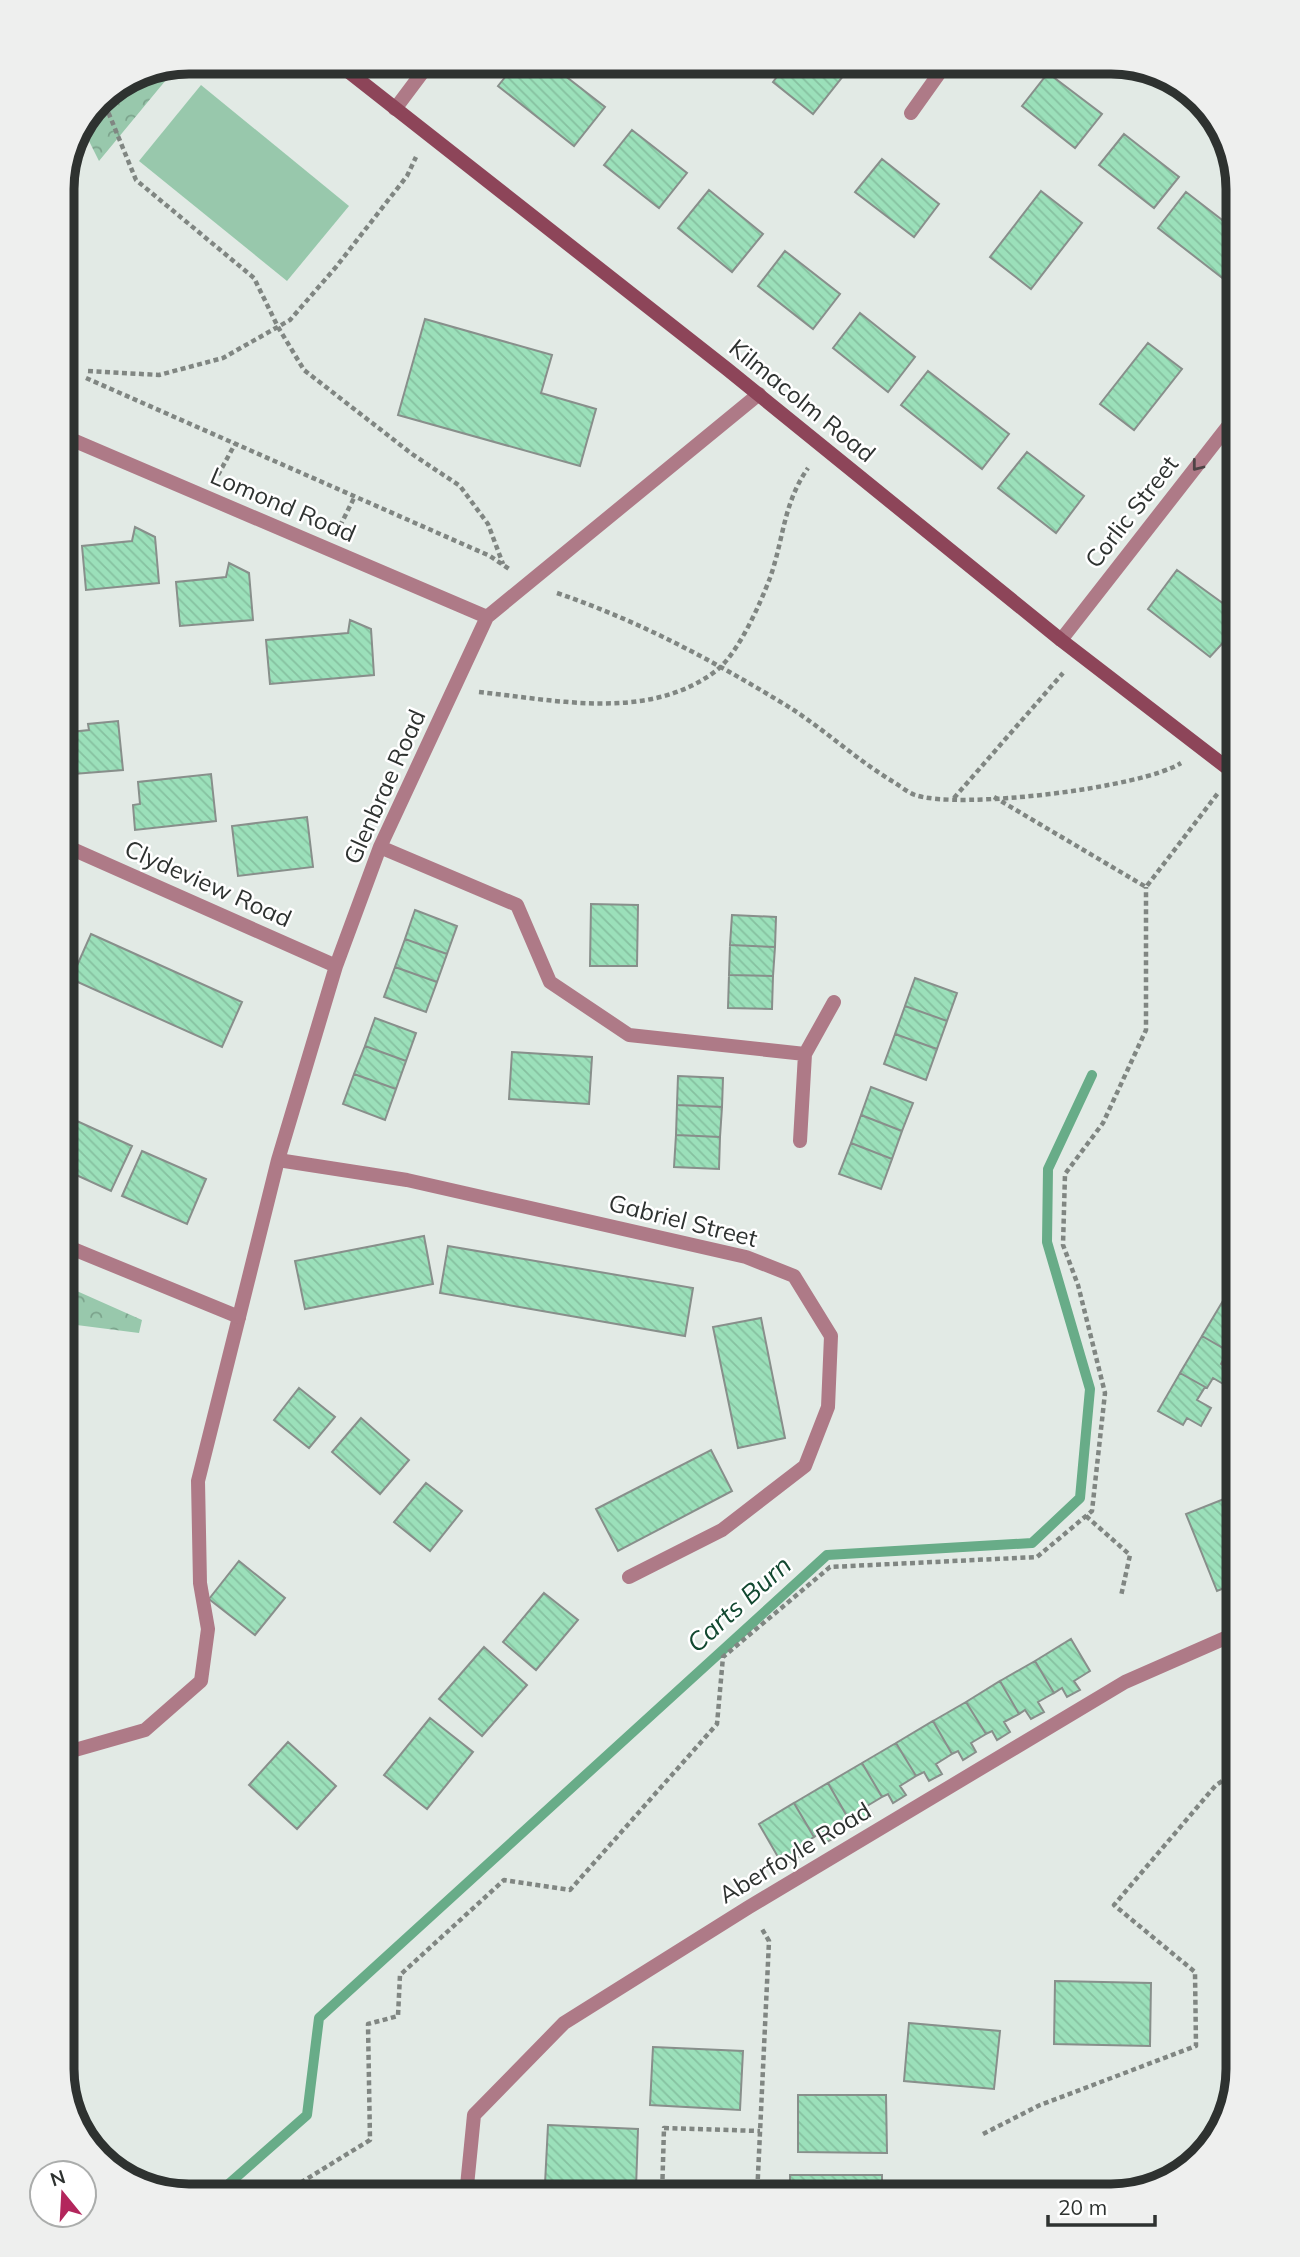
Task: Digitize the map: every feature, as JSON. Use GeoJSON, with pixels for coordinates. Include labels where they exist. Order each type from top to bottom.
{"type":"FeatureCollection","features":[{"type":"Feature","properties":{"kind":"main road","name":"Kilmacolm Road"},"geometry":{"type":"LineString","coordinates":[[351,74],[759,394],[1061,640],[1226,767]]}},
{"type":"Feature","properties":{"kind":"street"},"geometry":{"type":"LineString","coordinates":[[395,109],[421,74]]}},
{"type":"Feature","properties":{"kind":"street"},"geometry":{"type":"LineString","coordinates":[[911,113],[939,74]]}},
{"type":"Feature","properties":{"kind":"street","name":"Glenbrae Road"},"geometry":{"type":"LineString","coordinates":[[74,1750],[145,1730],[201,1681],[208,1629],[200,1583],[198,1481],[278,1160],[337,966],[380,847],[488,617],[759,394]]}},
{"type":"Feature","properties":{"kind":"street","name":"Corlic Street"},"geometry":{"type":"LineString","coordinates":[[1061,640],[1226,429]]}},
{"type":"Feature","properties":{"kind":"street","name":"Lomond Road"},"geometry":{"type":"LineString","coordinates":[[74,441],[488,617]]}},
{"type":"Feature","properties":{"kind":"street"},"geometry":{"type":"LineString","coordinates":[[380,847],[517,905],[550,982],[629,1035],[804,1054]]}},
{"type":"Feature","properties":{"kind":"street","name":"Clydeview Road"},"geometry":{"type":"LineString","coordinates":[[74,850],[337,966]]}},
{"type":"Feature","properties":{"kind":"street"},"geometry":{"type":"LineString","coordinates":[[800,1141],[804,1054],[834,1002]]}},
{"type":"Feature","properties":{"kind":"street","name":"Gabriel Street"},"geometry":{"type":"LineString","coordinates":[[278,1160],[420,1183],[746,1256],[794,1276],[831,1336],[828,1407],[805,1466],[722,1530],[629,1577]]}},
{"type":"Feature","properties":{"kind":"street"},"geometry":{"type":"LineString","coordinates":[[74,1249],[239,1317]]}},
{"type":"Feature","properties":{"kind":"street","name":"Aberfoyle Road"},"geometry":{"type":"LineString","coordinates":[[467,2183],[474,2116],[564,2023],[749,1907],[1125,1682],[1226,1638]]}},
{"type":"Feature","properties":{"kind":"path"},"geometry":{"type":"LineString","coordinates":[[107,109],[136,180],[254,278],[278,327],[304,370],[346,405],[460,486],[488,524],[503,565]]}},
{"type":"Feature","properties":{"kind":"path"},"geometry":{"type":"LineString","coordinates":[[74,374],[159,375],[223,358],[290,320],[337,267],[407,176],[427,134]]}},
{"type":"Feature","properties":{"kind":"path"},"geometry":{"type":"LineString","coordinates":[[74,378],[355,496],[490,556],[528,583],[616,613],[704,655],[719,669],[785,705],[876,771],[915,795],[953,799],[993,797],[1121,782],[1179,765],[1198,744]]}},
{"type":"Feature","properties":{"kind":"path"},"geometry":{"type":"LineString","coordinates":[[206,497],[235,444]]}},
{"type":"Feature","properties":{"kind":"path"},"geometry":{"type":"LineString","coordinates":[[454,689],[584,702],[646,702],[685,689],[719,669],[747,629],[770,577],[783,516],[800,480],[823,446]]}},
{"type":"Feature","properties":{"kind":"path"},"geometry":{"type":"LineString","coordinates":[[328,549],[355,496]]}},
{"type":"Feature","properties":{"kind":"path"},"geometry":{"type":"LineString","coordinates":[[953,799],[1079,654]]}},
{"type":"Feature","properties":{"kind":"path"},"geometry":{"type":"LineString","coordinates":[[300,2183],[370,2140],[368,2024],[398,2016],[400,1975],[503,1880],[570,1889],[717,1724],[723,1657],[830,1567],[1037,1558],[1092,1511],[1105,1393],[1078,1284],[1063,1245],[1065,1174],[1103,1123],[1146,1030],[1146,887],[1226,787]]}},
{"type":"Feature","properties":{"kind":"path"},"geometry":{"type":"LineString","coordinates":[[993,797],[1146,887]]}},
{"type":"Feature","properties":{"kind":"path"},"geometry":{"type":"LineString","coordinates":[[1086,1516],[1130,1555],[1121,1596]]}},
{"type":"Feature","properties":{"kind":"path"},"geometry":{"type":"LineString","coordinates":[[983,2134],[1040,2105],[1196,2046],[1195,1972],[1114,1905],[1216,1786],[1226,1779]]}},
{"type":"Feature","properties":{"kind":"path"},"geometry":{"type":"LineString","coordinates":[[749,1907],[769,1941],[758,2184]]}},
{"type":"Feature","properties":{"kind":"path"},"geometry":{"type":"LineString","coordinates":[[662,2184],[664,2128],[760,2131]]}},
{"type":"Feature","properties":{"kind":"green space"},"geometry":{"type":"Polygon","coordinates":[[[170,75],[99,161],[86,136],[97,119],[113,102],[131,89],[170,75]]]}},
{"type":"Feature","properties":{"kind":"green space"},"geometry":{"type":"Polygon","coordinates":[[[201,85],[349,206],[287,281],[139,161],[201,85]]]}},
{"type":"Feature","properties":{"kind":"green space"},"geometry":{"type":"Polygon","coordinates":[[[74,1290],[142,1320],[139,1333],[74,1325],[74,1290]]]}},
{"type":"Feature","properties":{"kind":"building"},"geometry":{"type":"Polygon","coordinates":[[[508,74],[563,74],[605,107],[574,146],[498,86],[508,74]]]}},
{"type":"Feature","properties":{"kind":"building"},"geometry":{"type":"Polygon","coordinates":[[[779,74],[845,74],[813,114],[773,82],[779,74]]]}},
{"type":"Feature","properties":{"kind":"building"},"geometry":{"type":"Polygon","coordinates":[[[1049,74],[1102,114],[1075,148],[1022,106],[1049,74]]]}},
{"type":"Feature","properties":{"kind":"building"},"geometry":{"type":"Polygon","coordinates":[[[632,130],[687,173],[659,208],[604,165],[632,130]]]}},
{"type":"Feature","properties":{"kind":"building"},"geometry":{"type":"Polygon","coordinates":[[[1124,134],[1179,177],[1154,208],[1099,165],[1124,134]]]}},
{"type":"Feature","properties":{"kind":"building"},"geometry":{"type":"Polygon","coordinates":[[[882,159],[939,204],[914,237],[855,192],[882,159]]]}},
{"type":"Feature","properties":{"kind":"building"},"geometry":{"type":"Polygon","coordinates":[[[709,190],[763,234],[732,272],[678,228],[709,190]]]}},
{"type":"Feature","properties":{"kind":"building"},"geometry":{"type":"Polygon","coordinates":[[[1041,191],[1082,223],[1031,289],[990,257],[1041,191]]]}},
{"type":"Feature","properties":{"kind":"building"},"geometry":{"type":"Polygon","coordinates":[[[1186,192],[1226,223],[1226,281],[1158,228],[1186,192]]]}},
{"type":"Feature","properties":{"kind":"building"},"geometry":{"type":"Polygon","coordinates":[[[785,251],[840,294],[813,329],[758,286],[785,251]]]}},
{"type":"Feature","properties":{"kind":"building"},"geometry":{"type":"Polygon","coordinates":[[[860,313],[915,357],[888,392],[833,348],[860,313]]]}},
{"type":"Feature","properties":{"kind":"building"},"geometry":{"type":"Polygon","coordinates":[[[425,319],[552,355],[541,393],[596,409],[580,466],[398,415],[425,319]]]}},
{"type":"Feature","properties":{"kind":"building"},"geometry":{"type":"Polygon","coordinates":[[[1148,343],[1182,369],[1134,430],[1100,404],[1148,343]]]}},
{"type":"Feature","properties":{"kind":"building"},"geometry":{"type":"Polygon","coordinates":[[[928,371],[1009,434],[982,469],[901,405],[928,371]]]}},
{"type":"Feature","properties":{"kind":"building"},"geometry":{"type":"Polygon","coordinates":[[[1027,452],[1084,496],[1056,533],[998,488],[1027,452]]]}},
{"type":"Feature","properties":{"kind":"building"},"geometry":{"type":"Polygon","coordinates":[[[135,527],[155,537],[159,583],[86,590],[82,546],[132,541],[135,527]]]}},
{"type":"Feature","properties":{"kind":"building"},"geometry":{"type":"Polygon","coordinates":[[[229,563],[249,573],[253,620],[180,626],[176,582],[226,577],[229,563]]]}},
{"type":"Feature","properties":{"kind":"building"},"geometry":{"type":"Polygon","coordinates":[[[1177,570],[1226,606],[1226,639],[1210,657],[1148,609],[1177,570]]]}},
{"type":"Feature","properties":{"kind":"building"},"geometry":{"type":"Polygon","coordinates":[[[350,620],[371,629],[374,675],[270,684],[266,640],[348,633],[350,620]]]}},
{"type":"Feature","properties":{"kind":"building"},"geometry":{"type":"Polygon","coordinates":[[[118,721],[123,770],[74,774],[74,732],[89,730],[88,724],[118,721]]]}},
{"type":"Feature","properties":{"kind":"building"},"geometry":{"type":"Polygon","coordinates":[[[211,774],[216,821],[135,830],[133,805],[140,804],[138,782],[211,774]]]}},
{"type":"Feature","properties":{"kind":"building"},"geometry":{"type":"Polygon","coordinates":[[[307,817],[313,867],[238,876],[232,826],[307,817]]]}},
{"type":"Feature","properties":{"kind":"building"},"geometry":{"type":"Polygon","coordinates":[[[591,904],[638,905],[637,966],[590,966],[591,904]]]}},
{"type":"Feature","properties":{"kind":"building"},"geometry":{"type":"Polygon","coordinates":[[[415,910],[457,926],[447,954],[405,939],[415,910]]]}},
{"type":"Feature","properties":{"kind":"building"},"geometry":{"type":"Polygon","coordinates":[[[732,915],[776,917],[775,947],[730,945],[732,915]]]}},
{"type":"Feature","properties":{"kind":"building"},"geometry":{"type":"Polygon","coordinates":[[[91,934],[242,1002],[222,1047],[74,980],[74,972],[91,934]]]}},
{"type":"Feature","properties":{"kind":"building"},"geometry":{"type":"Polygon","coordinates":[[[405,939],[447,954],[437,982],[395,967],[405,939]]]}},
{"type":"Feature","properties":{"kind":"building"},"geometry":{"type":"Polygon","coordinates":[[[730,945],[775,947],[773,976],[729,975],[730,945]]]}},
{"type":"Feature","properties":{"kind":"building"},"geometry":{"type":"Polygon","coordinates":[[[395,967],[437,982],[426,1012],[384,997],[395,967]]]}},
{"type":"Feature","properties":{"kind":"building"},"geometry":{"type":"Polygon","coordinates":[[[729,975],[773,976],[772,1009],[728,1008],[729,975]]]}},
{"type":"Feature","properties":{"kind":"building"},"geometry":{"type":"Polygon","coordinates":[[[915,978],[957,993],[947,1021],[905,1006],[915,978]]]}},
{"type":"Feature","properties":{"kind":"building"},"geometry":{"type":"Polygon","coordinates":[[[905,1006],[947,1021],[937,1049],[895,1034],[905,1006]]]}},
{"type":"Feature","properties":{"kind":"building"},"geometry":{"type":"Polygon","coordinates":[[[375,1018],[416,1033],[406,1061],[365,1046],[375,1018]]]}},
{"type":"Feature","properties":{"kind":"building"},"geometry":{"type":"Polygon","coordinates":[[[895,1034],[937,1049],[926,1080],[884,1064],[895,1034]]]}},
{"type":"Feature","properties":{"kind":"building"},"geometry":{"type":"Polygon","coordinates":[[[365,1046],[406,1061],[396,1089],[354,1074],[365,1046]]]}},
{"type":"Feature","properties":{"kind":"building"},"geometry":{"type":"Polygon","coordinates":[[[512,1052],[592,1057],[589,1104],[509,1099],[512,1052]]]}},
{"type":"Feature","properties":{"kind":"building"},"geometry":{"type":"Polygon","coordinates":[[[354,1074],[396,1089],[385,1120],[343,1104],[354,1074]]]}},
{"type":"Feature","properties":{"kind":"building"},"geometry":{"type":"Polygon","coordinates":[[[678,1076],[723,1078],[722,1107],[677,1105],[678,1076]]]}},
{"type":"Feature","properties":{"kind":"building"},"geometry":{"type":"Polygon","coordinates":[[[871,1087],[913,1103],[902,1131],[861,1115],[871,1087]]]}},
{"type":"Feature","properties":{"kind":"building"},"geometry":{"type":"Polygon","coordinates":[[[677,1105],[722,1107],[720,1137],[676,1135],[677,1105]]]}},
{"type":"Feature","properties":{"kind":"building"},"geometry":{"type":"Polygon","coordinates":[[[861,1115],[902,1131],[892,1159],[851,1143],[861,1115]]]}},
{"type":"Feature","properties":{"kind":"building"},"geometry":{"type":"Polygon","coordinates":[[[74,1120],[132,1146],[111,1191],[74,1174],[74,1120]]]}},
{"type":"Feature","properties":{"kind":"building"},"geometry":{"type":"Polygon","coordinates":[[[676,1135],[720,1137],[719,1169],[674,1167],[676,1135]]]}},
{"type":"Feature","properties":{"kind":"building"},"geometry":{"type":"Polygon","coordinates":[[[851,1143],[892,1159],[881,1189],[839,1174],[851,1143]]]}},
{"type":"Feature","properties":{"kind":"building"},"geometry":{"type":"Polygon","coordinates":[[[142,1151],[206,1179],[187,1224],[122,1196],[142,1151]]]}},
{"type":"Feature","properties":{"kind":"building"},"geometry":{"type":"Polygon","coordinates":[[[424,1236],[433,1284],[305,1309],[295,1261],[424,1236]]]}},
{"type":"Feature","properties":{"kind":"building"},"geometry":{"type":"Polygon","coordinates":[[[448,1246],[693,1288],[685,1336],[440,1293],[448,1246]]]}},
{"type":"Feature","properties":{"kind":"building"},"geometry":{"type":"Polygon","coordinates":[[[1224,1299],[1226,1300],[1226,1350],[1202,1336],[1224,1299]]]}},
{"type":"Feature","properties":{"kind":"building"},"geometry":{"type":"Polygon","coordinates":[[[761,1318],[785,1438],[738,1448],[713,1327],[761,1318]]]}},
{"type":"Feature","properties":{"kind":"building"},"geometry":{"type":"Polygon","coordinates":[[[1202,1336],[1226,1350],[1221,1364],[1226,1367],[1225,1385],[1213,1378],[1207,1388],[1180,1373],[1202,1336]]]}},
{"type":"Feature","properties":{"kind":"building"},"geometry":{"type":"Polygon","coordinates":[[[1180,1373],[1205,1387],[1197,1400],[1211,1408],[1201,1426],[1187,1418],[1183,1425],[1158,1411],[1180,1373]]]}},
{"type":"Feature","properties":{"kind":"building"},"geometry":{"type":"Polygon","coordinates":[[[299,1388],[335,1417],[309,1448],[274,1420],[299,1388]]]}},
{"type":"Feature","properties":{"kind":"building"},"geometry":{"type":"Polygon","coordinates":[[[361,1418],[409,1460],[380,1494],[332,1452],[361,1418]]]}},
{"type":"Feature","properties":{"kind":"building"},"geometry":{"type":"Polygon","coordinates":[[[711,1450],[732,1491],[618,1551],[596,1509],[711,1450]]]}},
{"type":"Feature","properties":{"kind":"building"},"geometry":{"type":"Polygon","coordinates":[[[426,1483],[462,1511],[430,1551],[394,1522],[426,1483]]]}},
{"type":"Feature","properties":{"kind":"building"},"geometry":{"type":"Polygon","coordinates":[[[1226,1498],[1226,1587],[1217,1591],[1186,1514],[1226,1498]]]}},
{"type":"Feature","properties":{"kind":"building"},"geometry":{"type":"Polygon","coordinates":[[[239,1561],[285,1598],[255,1635],[209,1599],[239,1561]]]}},
{"type":"Feature","properties":{"kind":"building"},"geometry":{"type":"Polygon","coordinates":[[[544,1593],[578,1620],[536,1670],[503,1642],[544,1593]]]}},
{"type":"Feature","properties":{"kind":"building"},"geometry":{"type":"Polygon","coordinates":[[[1071,1639],[1090,1671],[1074,1681],[1080,1690],[1067,1697],[1062,1688],[1054,1693],[1035,1661],[1071,1639]]]}},
{"type":"Feature","properties":{"kind":"building"},"geometry":{"type":"Polygon","coordinates":[[[484,1647],[527,1685],[482,1736],[439,1699],[484,1647]]]}},
{"type":"Feature","properties":{"kind":"building"},"geometry":{"type":"Polygon","coordinates":[[[1035,1661],[1054,1693],[1038,1702],[1044,1712],[1031,1719],[1025,1710],[1019,1714],[1000,1681],[1035,1661]]]}},
{"type":"Feature","properties":{"kind":"building"},"geometry":{"type":"Polygon","coordinates":[[[1000,1681],[1019,1714],[1004,1722],[1010,1732],[997,1740],[992,1731],[986,1734],[966,1702],[1000,1681]]]}},
{"type":"Feature","properties":{"kind":"building"},"geometry":{"type":"Polygon","coordinates":[[[966,1702],[986,1734],[971,1743],[976,1752],[963,1760],[958,1751],[952,1754],[933,1721],[966,1702]]]}},
{"type":"Feature","properties":{"kind":"building"},"geometry":{"type":"Polygon","coordinates":[[[430,1718],[473,1752],[427,1809],[384,1775],[430,1718]]]}},
{"type":"Feature","properties":{"kind":"building"},"geometry":{"type":"Polygon","coordinates":[[[933,1721],[952,1754],[936,1764],[942,1774],[929,1781],[924,1772],[916,1776],[896,1743],[933,1721]]]}},
{"type":"Feature","properties":{"kind":"building"},"geometry":{"type":"Polygon","coordinates":[[[288,1742],[336,1786],[297,1829],[249,1785],[288,1742]]]}},
{"type":"Feature","properties":{"kind":"building"},"geometry":{"type":"Polygon","coordinates":[[[896,1743],[916,1776],[900,1786],[906,1795],[893,1803],[888,1794],[882,1797],[862,1763],[896,1743]]]}},
{"type":"Feature","properties":{"kind":"building"},"geometry":{"type":"Polygon","coordinates":[[[862,1763],[882,1797],[867,1806],[873,1816],[860,1823],[854,1814],[848,1818],[828,1783],[862,1763]]]}},
{"type":"Feature","properties":{"kind":"building"},"geometry":{"type":"Polygon","coordinates":[[[828,1783],[848,1818],[833,1826],[838,1836],[825,1843],[820,1833],[814,1837],[794,1803],[828,1783]]]}},
{"type":"Feature","properties":{"kind":"building"},"geometry":{"type":"Polygon","coordinates":[[[794,1803],[814,1837],[798,1847],[803,1855],[790,1862],[785,1853],[778,1857],[759,1824],[794,1803]]]}},
{"type":"Feature","properties":{"kind":"building"},"geometry":{"type":"Polygon","coordinates":[[[1055,1981],[1151,1983],[1150,2046],[1054,2044],[1055,1981]]]}},
{"type":"Feature","properties":{"kind":"building"},"geometry":{"type":"Polygon","coordinates":[[[909,2023],[1000,2031],[994,2089],[904,2081],[909,2023]]]}},
{"type":"Feature","properties":{"kind":"building"},"geometry":{"type":"Polygon","coordinates":[[[653,2047],[743,2051],[740,2110],[650,2105],[653,2047]]]}},
{"type":"Feature","properties":{"kind":"building"},"geometry":{"type":"Polygon","coordinates":[[[798,2095],[886,2095],[887,2153],[798,2152],[798,2095]]]}},
{"type":"Feature","properties":{"kind":"building"},"geometry":{"type":"Polygon","coordinates":[[[548,2125],[638,2129],[636,2183],[545,2183],[548,2125]]]}},
{"type":"Feature","properties":{"kind":"building"},"geometry":{"type":"Polygon","coordinates":[[[790,2175],[882,2175],[882,2184],[790,2184],[790,2175]]]}},
{"type":"Feature","properties":{"kind":"waterway","name":"Carts Burn"},"geometry":{"type":"LineString","coordinates":[[230,2183],[307,2115],[319,2018],[827,1555],[1032,1543],[1080,1498],[1090,1389],[1047,1242],[1048,1169],[1092,1075]]}}]}
